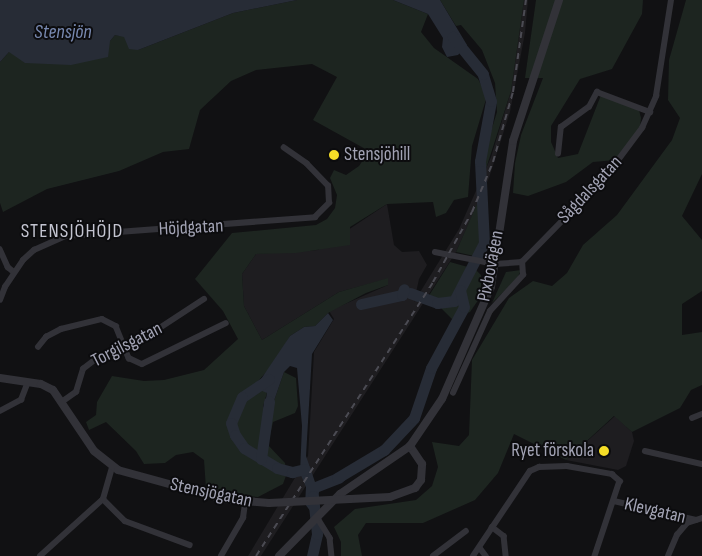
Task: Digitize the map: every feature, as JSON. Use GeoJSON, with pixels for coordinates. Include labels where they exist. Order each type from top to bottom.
{"type":"FeatureCollection","features":[{"type":"Feature","properties":{"kind":"street","name":"Pixbovägen"},"geometry":{"type":"LineString","coordinates":[[279,556],[346,488],[410,446],[431,418],[455,374],[486,302],[495,264],[513,141],[559,0]]}},
{"type":"Feature","properties":{"kind":"street","name":"Sågdalsgatan"},"geometry":{"type":"LineString","coordinates":[[453,393],[490,311],[523,276],[522,262],[607,176],[650,112],[662,74],[671,0]]}},
{"type":"Feature","properties":{"kind":"street"},"geometry":{"type":"LineString","coordinates":[[558,154],[561,127],[589,107],[597,92],[650,112]]}},
{"type":"Feature","properties":{"kind":"street","name":"Höjdgatan"},"geometry":{"type":"LineString","coordinates":[[0,300],[14,272],[34,250],[65,236],[315,217],[329,203],[328,186],[313,168],[284,148]]}},
{"type":"Feature","properties":{"kind":"street"},"geometry":{"type":"LineString","coordinates":[[0,249],[8,267],[14,272]]}},
{"type":"Feature","properties":{"kind":"street"},"geometry":{"type":"LineString","coordinates":[[435,252],[495,264],[522,262]]}},
{"type":"Feature","properties":{"kind":"street","name":"Torgilsgatan"},"geometry":{"type":"LineString","coordinates":[[63,401],[76,392],[83,368],[104,353],[165,326],[204,299]]}},
{"type":"Feature","properties":{"kind":"street"},"geometry":{"type":"LineString","coordinates":[[38,347],[56,331],[102,319],[116,326],[123,345],[132,361],[147,363],[226,323]]}},
{"type":"Feature","properties":{"kind":"street","name":"Stensjögatan"},"geometry":{"type":"LineString","coordinates":[[0,378],[49,387],[63,401],[94,451],[112,467],[127,474],[245,503],[377,499],[403,494],[421,480],[422,464],[410,446]]}},
{"type":"Feature","properties":{"kind":"street"},"geometry":{"type":"LineString","coordinates":[[0,411],[21,400],[28,382]]}},
{"type":"Feature","properties":{"kind":"street"},"geometry":{"type":"LineString","coordinates":[[692,418],[702,414]]}},
{"type":"Feature","properties":{"kind":"street"},"geometry":{"type":"LineString","coordinates":[[645,451],[702,464]]}},
{"type":"Feature","properties":{"kind":"street"},"geometry":{"type":"LineString","coordinates":[[40,556],[103,499],[112,467]]}},
{"type":"Feature","properties":{"kind":"street"},"geometry":{"type":"LineString","coordinates":[[473,556],[527,474],[535,468],[579,467],[619,477],[614,501],[595,556]]}},
{"type":"Feature","properties":{"kind":"street"},"geometry":{"type":"LineString","coordinates":[[103,499],[125,521],[190,545]]}},
{"type":"Feature","properties":{"kind":"street","name":"Klevgatan"},"geometry":{"type":"LineString","coordinates":[[614,501],[699,519]]}},
{"type":"Feature","properties":{"kind":"street"},"geometry":{"type":"LineString","coordinates":[[222,556],[243,518],[245,503]]}},
{"type":"Feature","properties":{"kind":"street"},"geometry":{"type":"LineString","coordinates":[[316,518],[323,524],[330,538],[332,556]]}},
{"type":"Feature","properties":{"kind":"street"},"geometry":{"type":"LineString","coordinates":[[668,556],[676,535],[687,523],[699,519]]}},
{"type":"Feature","properties":{"kind":"street"},"geometry":{"type":"LineString","coordinates":[[492,527],[504,536],[506,556]]}},
{"type":"Feature","properties":{"kind":"street"},"geometry":{"type":"LineString","coordinates":[[433,556],[466,531]]}},
{"type":"Feature","properties":{"kind":"street"},"geometry":{"type":"LineString","coordinates":[[480,548],[486,556]]}},
{"type":"Feature","properties":{"kind":"shaded area"},"geometry":{"type":"Polygon","coordinates":[[[297,0],[393,0],[428,14],[421,32],[434,48],[478,79],[487,96],[472,146],[468,197],[454,200],[446,213],[436,217],[433,202],[387,204],[350,227],[350,245],[296,253],[256,254],[242,274],[244,306],[262,340],[339,292],[388,278],[388,285],[366,293],[328,313],[315,326],[304,327],[290,336],[273,365],[257,382],[267,393],[263,406],[268,418],[284,372],[296,378],[298,406],[295,413],[273,422],[268,445],[285,463],[287,473],[283,484],[258,497],[231,495],[206,489],[204,460],[193,452],[176,455],[165,463],[144,464],[136,451],[106,422],[89,430],[86,422],[96,415],[97,402],[112,376],[144,381],[164,380],[204,370],[238,339],[223,311],[195,279],[232,233],[316,225],[327,219],[335,208],[337,195],[330,178],[334,170],[346,175],[359,166],[369,151],[313,120],[337,77],[312,64],[256,70],[231,81],[200,110],[189,149],[163,152],[119,171],[47,189],[3,212],[0,203],[0,62],[9,52],[110,41],[115,35],[124,36],[138,50],[233,13],[297,0]]]}},
{"type":"Feature","properties":{"kind":"shaded area"},"geometry":{"type":"Polygon","coordinates":[[[440,0],[524,0],[511,91],[484,175],[482,160],[497,112],[495,83],[482,50],[461,25],[456,26],[440,0]]]}},
{"type":"Feature","properties":{"kind":"shaded area"},"geometry":{"type":"Polygon","coordinates":[[[524,0],[528,0],[525,33],[510,112],[489,178],[456,252],[261,556],[248,556],[308,456],[314,352],[334,319],[329,311],[388,285],[387,279],[339,292],[262,340],[244,306],[242,274],[256,254],[318,250],[387,204],[394,245],[402,252],[419,251],[427,265],[419,279],[414,302],[459,229],[491,157],[511,91],[524,0]]]}},
{"type":"Feature","properties":{"kind":"shaded area"},"geometry":{"type":"Polygon","coordinates":[[[536,0],[643,0],[642,14],[612,69],[580,79],[551,126],[551,142],[558,158],[578,154],[601,95],[639,110],[641,118],[640,128],[616,160],[593,162],[566,182],[528,196],[513,193],[515,163],[521,135],[543,78],[525,78],[536,0]]]}},
{"type":"Feature","properties":{"kind":"shaded area"},"geometry":{"type":"Polygon","coordinates":[[[686,0],[702,0],[702,174],[682,216],[702,240],[702,291],[682,304],[682,335],[702,332],[702,385],[691,390],[680,408],[632,432],[614,416],[566,460],[514,434],[498,473],[475,500],[423,523],[366,523],[358,535],[362,556],[341,556],[341,542],[334,527],[355,509],[416,500],[432,486],[438,467],[432,442],[459,446],[469,435],[472,360],[509,298],[533,281],[552,286],[567,273],[583,245],[617,215],[672,140],[680,118],[668,100],[669,60],[686,0]]]}},
{"type":"Feature","properties":{"kind":"shaded area"},"geometry":{"type":"Polygon","coordinates":[[[480,197],[480,241],[474,256],[456,252],[480,197]]]}},
{"type":"Feature","properties":{"kind":"shaded area"},"geometry":{"type":"Polygon","coordinates":[[[450,262],[475,269],[481,275],[481,296],[470,312],[452,319],[440,307],[425,302],[450,262]]]}},
{"type":"Feature","properties":{"kind":"shaded area"},"geometry":{"type":"Polygon","coordinates":[[[521,270],[517,279],[492,303],[506,272],[521,270]]]}},
{"type":"Feature","properties":{"kind":"shaded area","name":"Ryet förskola"},"geometry":{"type":"Polygon","coordinates":[[[615,416],[632,432],[634,441],[626,466],[618,470],[566,460],[615,416]]]}},
{"type":"Feature","properties":{"kind":"water","name":"Stensjön"},"geometry":{"type":"Polygon","coordinates":[[[0,0],[297,0],[233,13],[138,50],[129,49],[124,37],[115,35],[110,41],[108,57],[71,65],[25,63],[9,52],[0,62],[0,0]]]}},
{"type":"Feature","properties":{"kind":"water"},"geometry":{"type":"Polygon","coordinates":[[[393,0],[440,0],[467,45],[458,55],[447,57],[442,47],[443,38],[428,14],[393,0]]]}},
{"type":"Feature","properties":{"kind":"water"},"geometry":{"type":"Polygon","coordinates":[[[328,313],[333,320],[312,354],[306,456],[315,482],[345,470],[353,473],[342,483],[319,492],[317,509],[311,512],[305,504],[306,487],[300,473],[302,426],[297,368],[290,366],[284,372],[268,418],[263,415],[267,393],[255,388],[290,336],[304,327],[315,326],[328,313]]]}},
{"type":"Feature","properties":{"kind":"waterway"},"geometry":{"type":"LineString","coordinates":[[410,293],[437,303],[454,301],[484,243],[480,161],[491,101],[483,74],[453,37]]}},
{"type":"Feature","properties":{"kind":"waterway"},"geometry":{"type":"LineString","coordinates":[[361,304],[402,295],[404,289]]}},
{"type":"Feature","properties":{"kind":"waterway"},"geometry":{"type":"LineString","coordinates":[[337,478],[384,450],[414,418],[431,368],[464,307],[460,290]]}},
{"type":"Feature","properties":{"kind":"waterway"},"geometry":{"type":"LineString","coordinates":[[269,379],[242,397],[231,423],[235,435],[244,448],[277,468],[292,472],[305,469]]}},
{"type":"Feature","properties":{"kind":"waterway"},"geometry":{"type":"LineString","coordinates":[[261,459],[269,402]]}},
{"type":"Feature","properties":{"kind":"waterway"},"geometry":{"type":"LineString","coordinates":[[312,556],[317,534],[313,496]]}},
{"type":"Feature","properties":{"kind":"railway"},"geometry":{"type":"LineString","coordinates":[[256,556],[433,282],[472,212],[493,162],[513,92],[526,0]]}},
{"type":"Feature","properties":{"kind":"place","name":"Stensjöhill"},"geometry":{"type":"Point","coordinates":[334,155]}},
{"type":"Feature","properties":{"kind":"place","name":"Ryet förskola"},"geometry":{"type":"Point","coordinates":[604,451]}},
{"type":"Feature","properties":{"kind":"district","name":"STENSJÖHÖJD"},"geometry":{"type":"Point","coordinates":[72,231]}}]}
